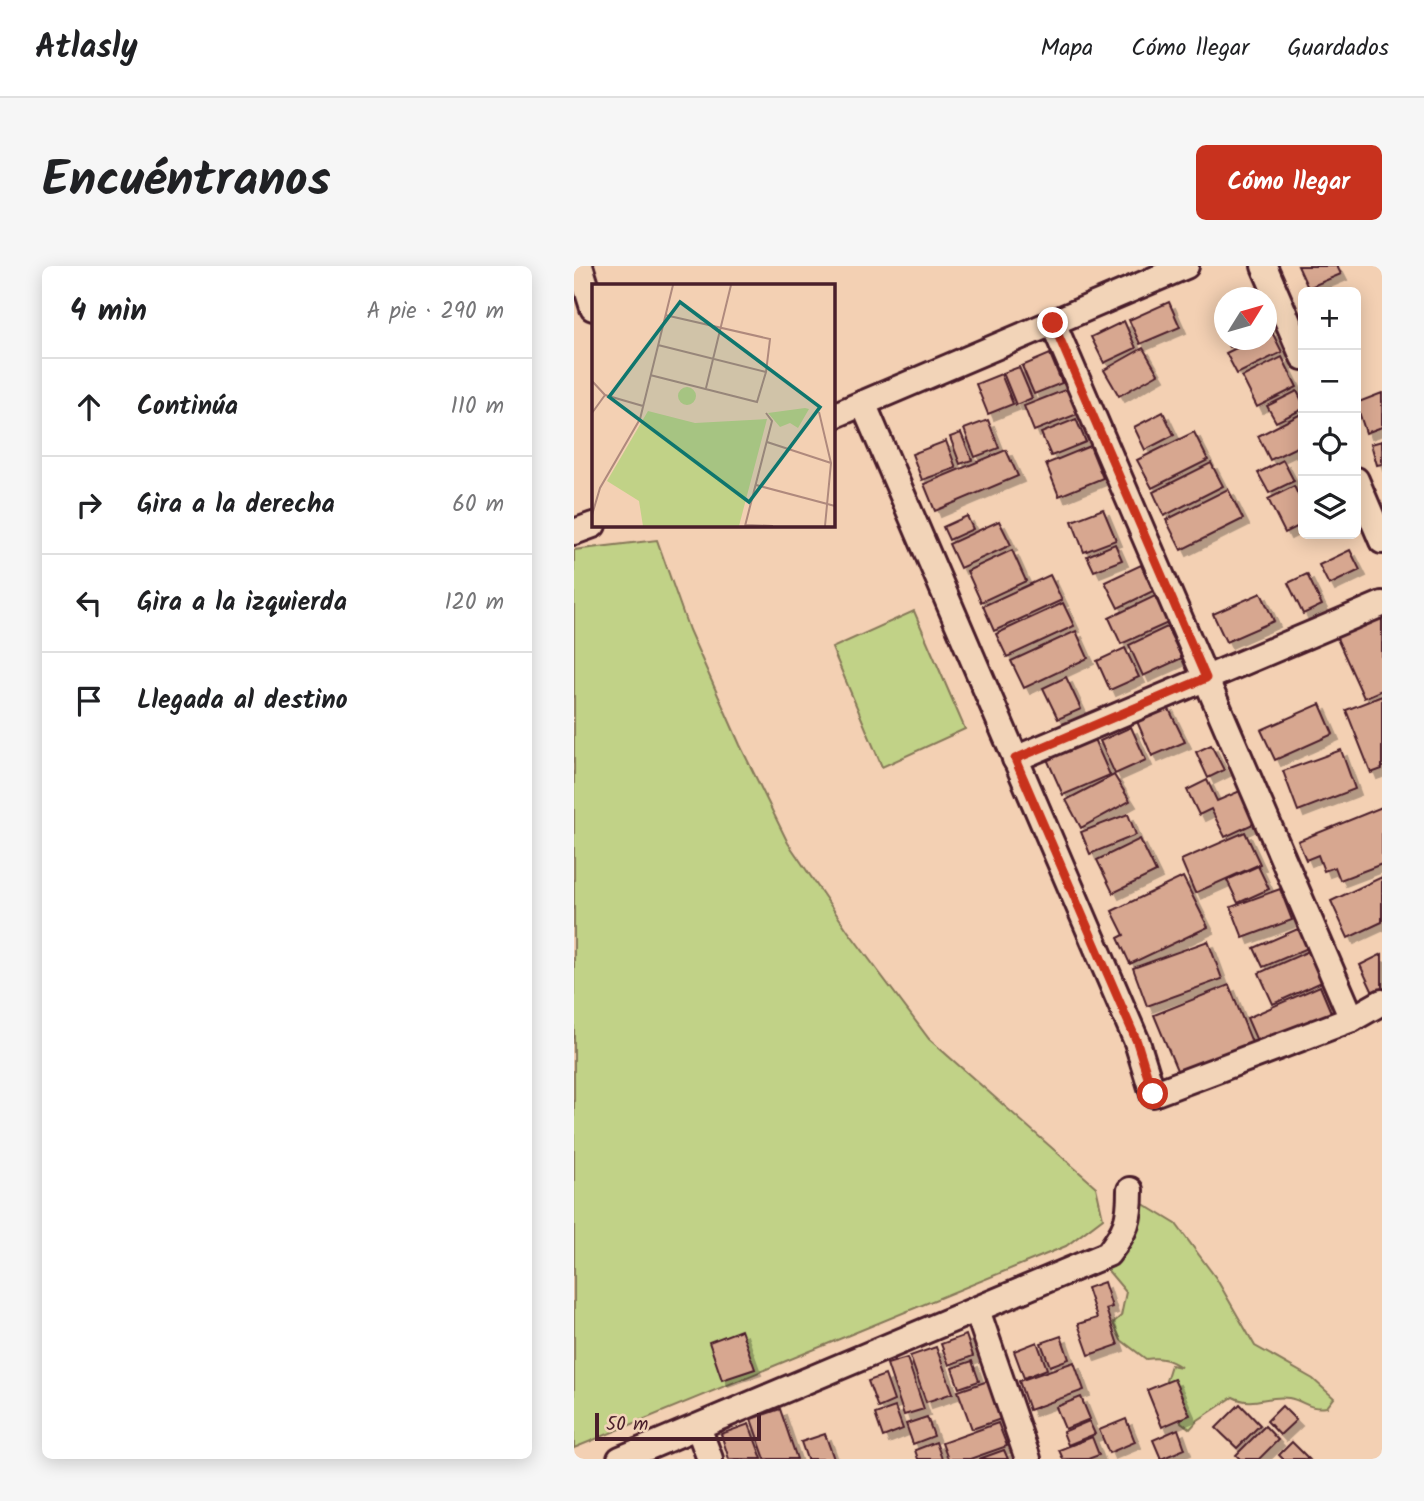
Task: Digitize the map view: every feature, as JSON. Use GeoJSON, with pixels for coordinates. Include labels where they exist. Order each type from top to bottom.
{"type":"FeatureCollection","features":[{"type":"Feature","properties":{"kind":"street"},"geometry":{"type":"LineString","coordinates":[[580,266],[592,305]]}},
{"type":"Feature","properties":{"kind":"street"},"geometry":{"type":"LineString","coordinates":[[835,415],[1186,266]]}},
{"type":"Feature","properties":{"kind":"street"},"geometry":{"type":"LineString","coordinates":[[1264,266],[1300,350]]}},
{"type":"Feature","properties":{"kind":"street"},"geometry":{"type":"LineString","coordinates":[[1053,323],[1352,1020]]}},
{"type":"Feature","properties":{"kind":"street"},"geometry":{"type":"LineString","coordinates":[[863,403],[1137,1042],[1153,1094],[1352,1020],[1382,1002]]}},
{"type":"Feature","properties":{"kind":"street"},"geometry":{"type":"LineString","coordinates":[[1361,492],[1382,541]]}},
{"type":"Feature","properties":{"kind":"street"},"geometry":{"type":"LineString","coordinates":[[574,531],[592,525]]}},
{"type":"Feature","properties":{"kind":"street"},"geometry":{"type":"LineString","coordinates":[[1015,759],[1382,604]]}},
{"type":"Feature","properties":{"kind":"street"},"geometry":{"type":"LineString","coordinates":[[620,1459],[1108,1255],[1125,1233],[1130,1216],[1130,1191]]}},
{"type":"Feature","properties":{"kind":"street"},"geometry":{"type":"LineString","coordinates":[[977,1310],[1028,1459]]}},
{"type":"Feature","properties":{"kind":"street"},"geometry":{"type":"LineString","coordinates":[[698,1427],[710,1459]]}},
{"type":"Feature","properties":{"kind":"green space"},"geometry":{"type":"Polygon","coordinates":[[[657,540],[689,630],[740,745],[788,843],[848,931],[929,1039],[1096,1187],[1103,1218],[1066,1246],[574,1448],[574,550],[657,540]]]}},
{"type":"Feature","properties":{"kind":"green space"},"geometry":{"type":"Polygon","coordinates":[[[914,611],[965,729],[882,767],[832,648],[914,611]]]}},
{"type":"Feature","properties":{"kind":"green space"},"geometry":{"type":"Polygon","coordinates":[[[1135,1199],[1176,1224],[1216,1278],[1255,1346],[1313,1379],[1334,1398],[1327,1407],[1311,1406],[1281,1397],[1248,1401],[1233,1397],[1198,1420],[1190,1429],[1181,1422],[1182,1401],[1164,1387],[1171,1365],[1181,1367],[1164,1359],[1146,1359],[1121,1340],[1113,1323],[1121,1316],[1126,1292],[1105,1267],[1135,1199]]]}},
{"type":"Feature","properties":{"kind":"building"},"geometry":{"type":"Polygon","coordinates":[[[1298,266],[1337,266],[1341,274],[1308,287],[1298,266]]]}},
{"type":"Feature","properties":{"kind":"building"},"geometry":{"type":"Polygon","coordinates":[[[1169,302],[1180,327],[1140,344],[1129,320],[1169,302]]]}},
{"type":"Feature","properties":{"kind":"building"},"geometry":{"type":"Polygon","coordinates":[[[1124,321],[1136,348],[1104,363],[1091,337],[1124,321]]]}},
{"type":"Feature","properties":{"kind":"building"},"geometry":{"type":"Polygon","coordinates":[[[1277,342],[1282,352],[1237,374],[1226,353],[1232,350],[1277,350],[1277,342]]]}},
{"type":"Feature","properties":{"kind":"building"},"geometry":{"type":"Polygon","coordinates":[[[1143,348],[1158,374],[1119,396],[1104,370],[1143,348]]]}},
{"type":"Feature","properties":{"kind":"building"},"geometry":{"type":"Polygon","coordinates":[[[1050,354],[1062,383],[1034,394],[1022,366],[1050,354]]]}},
{"type":"Feature","properties":{"kind":"building"},"geometry":{"type":"Polygon","coordinates":[[[1282,357],[1297,387],[1257,407],[1242,377],[1282,357]]]}},
{"type":"Feature","properties":{"kind":"building"},"geometry":{"type":"Polygon","coordinates":[[[1019,367],[1032,398],[1016,405],[1003,373],[1019,367]]]}},
{"type":"Feature","properties":{"kind":"building"},"geometry":{"type":"Polygon","coordinates":[[[1001,374],[1013,404],[988,414],[976,384],[1001,374]]]}},
{"type":"Feature","properties":{"kind":"building"},"geometry":{"type":"Polygon","coordinates":[[[1070,388],[1080,413],[1034,431],[1024,406],[1070,388]]]}},
{"type":"Feature","properties":{"kind":"building"},"geometry":{"type":"Polygon","coordinates":[[[1297,391],[1298,393],[1298,411],[1276,422],[1267,406],[1297,391]]]}},
{"type":"Feature","properties":{"kind":"building"},"geometry":{"type":"Polygon","coordinates":[[[1382,393],[1382,427],[1366,433],[1361,418],[1361,401],[1382,393]]]}},
{"type":"Feature","properties":{"kind":"building"},"geometry":{"type":"Polygon","coordinates":[[[1163,412],[1174,435],[1145,450],[1134,427],[1163,412]]]}},
{"type":"Feature","properties":{"kind":"building"},"geometry":{"type":"Polygon","coordinates":[[[1298,416],[1298,446],[1270,460],[1258,436],[1298,416]]]}},
{"type":"Feature","properties":{"kind":"building"},"geometry":{"type":"Polygon","coordinates":[[[1076,419],[1086,442],[1051,456],[1041,433],[1076,419]]]}},
{"type":"Feature","properties":{"kind":"building"},"geometry":{"type":"Polygon","coordinates":[[[988,420],[999,448],[975,457],[964,429],[988,420]]]}},
{"type":"Feature","properties":{"kind":"building"},"geometry":{"type":"Polygon","coordinates":[[[1194,432],[1208,460],[1152,488],[1137,460],[1194,432]]]}},
{"type":"Feature","properties":{"kind":"building"},"geometry":{"type":"Polygon","coordinates":[[[961,433],[972,460],[960,464],[950,437],[961,433]]]}},
{"type":"Feature","properties":{"kind":"building"},"geometry":{"type":"Polygon","coordinates":[[[946,441],[956,468],[922,480],[912,454],[946,441]]]}},
{"type":"Feature","properties":{"kind":"building"},"geometry":{"type":"Polygon","coordinates":[[[1382,441],[1382,464],[1377,465],[1371,444],[1382,441]]]}},
{"type":"Feature","properties":{"kind":"building"},"geometry":{"type":"Polygon","coordinates":[[[1090,446],[1103,478],[1059,496],[1046,464],[1090,446]]]}},
{"type":"Feature","properties":{"kind":"building"},"geometry":{"type":"Polygon","coordinates":[[[1006,450],[1018,476],[935,511],[924,484],[1006,450]]]}},
{"type":"Feature","properties":{"kind":"building"},"geometry":{"type":"Polygon","coordinates":[[[1283,460],[1294,481],[1269,493],[1258,473],[1283,460]]]}},
{"type":"Feature","properties":{"kind":"building"},"geometry":{"type":"Polygon","coordinates":[[[1211,463],[1223,486],[1164,516],[1153,492],[1211,463]]]}},
{"type":"Feature","properties":{"kind":"building"},"geometry":{"type":"Polygon","coordinates":[[[1294,486],[1298,494],[1298,526],[1285,533],[1268,499],[1294,486]]]}},
{"type":"Feature","properties":{"kind":"building"},"geometry":{"type":"Polygon","coordinates":[[[1228,489],[1243,519],[1181,550],[1166,520],[1228,489]]]}},
{"type":"Feature","properties":{"kind":"building"},"geometry":{"type":"Polygon","coordinates":[[[1103,509],[1116,540],[1084,552],[1072,521],[1103,509]]]}},
{"type":"Feature","properties":{"kind":"building"},"geometry":{"type":"Polygon","coordinates":[[[967,516],[973,529],[949,540],[943,527],[967,516]]]}},
{"type":"Feature","properties":{"kind":"building"},"geometry":{"type":"Polygon","coordinates":[[[999,521],[1011,545],[960,568],[949,544],[999,521]]]}},
{"type":"Feature","properties":{"kind":"building"},"geometry":{"type":"Polygon","coordinates":[[[1115,544],[1122,560],[1094,571],[1087,556],[1115,544]]]}},
{"type":"Feature","properties":{"kind":"building"},"geometry":{"type":"Polygon","coordinates":[[[1012,550],[1026,581],[981,602],[967,571],[1012,550]]]}},
{"type":"Feature","properties":{"kind":"building"},"geometry":{"type":"Polygon","coordinates":[[[1350,550],[1360,570],[1329,585],[1319,565],[1350,550]]]}},
{"type":"Feature","properties":{"kind":"building"},"geometry":{"type":"Polygon","coordinates":[[[1141,565],[1153,591],[1118,608],[1105,582],[1141,565]]]}},
{"type":"Feature","properties":{"kind":"building"},"geometry":{"type":"Polygon","coordinates":[[[1307,574],[1322,605],[1303,614],[1288,583],[1307,574]]]}},
{"type":"Feature","properties":{"kind":"building"},"geometry":{"type":"Polygon","coordinates":[[[1050,575],[1062,600],[994,631],[983,606],[1050,575]]]}},
{"type":"Feature","properties":{"kind":"building"},"geometry":{"type":"Polygon","coordinates":[[[1261,593],[1274,621],[1226,642],[1213,614],[1261,593]]]}},
{"type":"Feature","properties":{"kind":"building"},"geometry":{"type":"Polygon","coordinates":[[[1155,596],[1168,623],[1121,644],[1109,618],[1155,596]]]}},
{"type":"Feature","properties":{"kind":"building"},"geometry":{"type":"Polygon","coordinates":[[[1063,603],[1074,626],[1007,657],[996,634],[1063,603]]]}},
{"type":"Feature","properties":{"kind":"building"},"geometry":{"type":"Polygon","coordinates":[[[1382,613],[1382,690],[1364,698],[1335,634],[1382,613]]]}},
{"type":"Feature","properties":{"kind":"building"},"geometry":{"type":"Polygon","coordinates":[[[1167,627],[1182,658],[1143,676],[1129,645],[1167,627]]]}},
{"type":"Feature","properties":{"kind":"building"},"geometry":{"type":"Polygon","coordinates":[[[1076,631],[1088,658],[1024,688],[1011,661],[1076,631]]]}},
{"type":"Feature","properties":{"kind":"building"},"geometry":{"type":"Polygon","coordinates":[[[1125,648],[1139,677],[1110,690],[1097,661],[1125,648]]]}},
{"type":"Feature","properties":{"kind":"building"},"geometry":{"type":"Polygon","coordinates":[[[1066,677],[1081,709],[1058,719],[1043,688],[1066,677]]]}},
{"type":"Feature","properties":{"kind":"building"},"geometry":{"type":"Polygon","coordinates":[[[1382,696],[1382,769],[1371,773],[1346,710],[1382,696]]]}},
{"type":"Feature","properties":{"kind":"building"},"geometry":{"type":"Polygon","coordinates":[[[1320,704],[1333,734],[1275,760],[1261,730],[1320,704]]]}},
{"type":"Feature","properties":{"kind":"building"},"geometry":{"type":"Polygon","coordinates":[[[1167,705],[1185,742],[1152,756],[1136,719],[1167,705]]]}},
{"type":"Feature","properties":{"kind":"building"},"geometry":{"type":"Polygon","coordinates":[[[1131,727],[1146,760],[1115,774],[1100,741],[1131,727]]]}},
{"type":"Feature","properties":{"kind":"building"},"geometry":{"type":"Polygon","coordinates":[[[1094,739],[1110,775],[1063,795],[1047,759],[1094,739]]]}},
{"type":"Feature","properties":{"kind":"building"},"geometry":{"type":"Polygon","coordinates":[[[1211,745],[1224,770],[1208,778],[1196,752],[1211,745]]]}},
{"type":"Feature","properties":{"kind":"building"},"geometry":{"type":"Polygon","coordinates":[[[1341,750],[1355,789],[1298,811],[1283,771],[1341,750]]]}},
{"type":"Feature","properties":{"kind":"building"},"geometry":{"type":"Polygon","coordinates":[[[1114,775],[1130,801],[1081,828],[1066,800],[1114,775]]]}},
{"type":"Feature","properties":{"kind":"building"},"geometry":{"type":"Polygon","coordinates":[[[1207,780],[1217,801],[1240,791],[1255,823],[1225,837],[1211,809],[1199,815],[1187,790],[1207,780]]]}},
{"type":"Feature","properties":{"kind":"building"},"geometry":{"type":"Polygon","coordinates":[[[1382,807],[1382,864],[1340,880],[1335,867],[1324,871],[1318,855],[1306,860],[1298,841],[1382,807]]]}},
{"type":"Feature","properties":{"kind":"building"},"geometry":{"type":"Polygon","coordinates":[[[1128,814],[1136,835],[1090,854],[1081,832],[1128,814]]]}},
{"type":"Feature","properties":{"kind":"building"},"geometry":{"type":"Polygon","coordinates":[[[1245,832],[1260,864],[1195,893],[1181,860],[1245,832]]]}},
{"type":"Feature","properties":{"kind":"building"},"geometry":{"type":"Polygon","coordinates":[[[1140,839],[1156,872],[1113,893],[1097,860],[1140,839]]]}},
{"type":"Feature","properties":{"kind":"building"},"geometry":{"type":"Polygon","coordinates":[[[1258,866],[1269,889],[1238,903],[1227,880],[1258,866]]]}},
{"type":"Feature","properties":{"kind":"building"},"geometry":{"type":"Polygon","coordinates":[[[1183,877],[1208,927],[1130,964],[1118,938],[1124,935],[1112,911],[1183,877]]]}},
{"type":"Feature","properties":{"kind":"building"},"geometry":{"type":"Polygon","coordinates":[[[1382,877],[1382,922],[1348,938],[1331,901],[1382,877]]]}},
{"type":"Feature","properties":{"kind":"building"},"geometry":{"type":"Polygon","coordinates":[[[1280,889],[1292,920],[1243,938],[1231,907],[1280,889]]]}},
{"type":"Feature","properties":{"kind":"building"},"geometry":{"type":"Polygon","coordinates":[[[1300,928],[1308,948],[1263,967],[1254,948],[1300,928]]]}},
{"type":"Feature","properties":{"kind":"building"},"geometry":{"type":"Polygon","coordinates":[[[1208,941],[1222,979],[1147,1006],[1133,968],[1208,941]]]}},
{"type":"Feature","properties":{"kind":"building"},"geometry":{"type":"Polygon","coordinates":[[[1311,950],[1324,981],[1273,1004],[1259,973],[1311,950]]]}},
{"type":"Feature","properties":{"kind":"building"},"geometry":{"type":"Polygon","coordinates":[[[1382,954],[1382,993],[1375,997],[1360,965],[1382,954]]]}},
{"type":"Feature","properties":{"kind":"building"},"geometry":{"type":"Polygon","coordinates":[[[1229,985],[1253,1045],[1179,1075],[1154,1015],[1229,985]]]}},
{"type":"Feature","properties":{"kind":"building"},"geometry":{"type":"Polygon","coordinates":[[[1320,986],[1333,1017],[1260,1048],[1247,1018],[1320,986]]]}},
{"type":"Feature","properties":{"kind":"building"},"geometry":{"type":"Polygon","coordinates":[[[1104,1282],[1112,1307],[1106,1309],[1118,1345],[1089,1355],[1078,1324],[1097,1318],[1087,1288],[1104,1282]]]}},
{"type":"Feature","properties":{"kind":"building"},"geometry":{"type":"Polygon","coordinates":[[[741,1330],[755,1369],[722,1380],[709,1342],[741,1330]]]}},
{"type":"Feature","properties":{"kind":"building"},"geometry":{"type":"Polygon","coordinates":[[[966,1335],[973,1356],[949,1365],[941,1344],[966,1335]]]}},
{"type":"Feature","properties":{"kind":"building"},"geometry":{"type":"Polygon","coordinates":[[[1061,1336],[1069,1359],[1050,1366],[1041,1343],[1061,1336]]]}},
{"type":"Feature","properties":{"kind":"building"},"geometry":{"type":"Polygon","coordinates":[[[1037,1342],[1047,1369],[1024,1378],[1014,1351],[1037,1342]]]}},
{"type":"Feature","properties":{"kind":"building"},"geometry":{"type":"Polygon","coordinates":[[[936,1347],[953,1393],[926,1402],[910,1356],[936,1347]]]}},
{"type":"Feature","properties":{"kind":"building"},"geometry":{"type":"Polygon","coordinates":[[[907,1358],[924,1409],[904,1415],[887,1364],[907,1358]]]}},
{"type":"Feature","properties":{"kind":"building"},"geometry":{"type":"Polygon","coordinates":[[[972,1361],[979,1381],[959,1388],[952,1368],[972,1361]]]}},
{"type":"Feature","properties":{"kind":"building"},"geometry":{"type":"Polygon","coordinates":[[[1074,1362],[1084,1390],[1029,1410],[1019,1381],[1074,1362]]]}},
{"type":"Feature","properties":{"kind":"building"},"geometry":{"type":"Polygon","coordinates":[[[885,1375],[894,1401],[878,1408],[868,1381],[885,1375]]]}},
{"type":"Feature","properties":{"kind":"building"},"geometry":{"type":"Polygon","coordinates":[[[1174,1379],[1190,1415],[1162,1427],[1147,1390],[1174,1379]]]}},
{"type":"Feature","properties":{"kind":"building"},"geometry":{"type":"Polygon","coordinates":[[[988,1381],[1001,1419],[972,1429],[958,1391],[988,1381]]]}},
{"type":"Feature","properties":{"kind":"building"},"geometry":{"type":"Polygon","coordinates":[[[1081,1397],[1090,1419],[1065,1429],[1056,1407],[1081,1397]]]}},
{"type":"Feature","properties":{"kind":"building"},"geometry":{"type":"Polygon","coordinates":[[[1240,1404],[1260,1425],[1237,1448],[1216,1428],[1240,1404]]]}},
{"type":"Feature","properties":{"kind":"building"},"geometry":{"type":"Polygon","coordinates":[[[1282,1406],[1296,1420],[1280,1435],[1267,1421],[1282,1406]]]}},
{"type":"Feature","properties":{"kind":"building"},"geometry":{"type":"Polygon","coordinates":[[[895,1407],[903,1429],[883,1437],[875,1414],[895,1407]]]}},
{"type":"Feature","properties":{"kind":"building"},"geometry":{"type":"Polygon","coordinates":[[[780,1409],[797,1459],[765,1459],[751,1419],[780,1409]]]}},
{"type":"Feature","properties":{"kind":"building"},"geometry":{"type":"Polygon","coordinates":[[[927,1417],[934,1436],[913,1444],[906,1424],[927,1417]]]}},
{"type":"Feature","properties":{"kind":"building"},"geometry":{"type":"Polygon","coordinates":[[[1126,1419],[1135,1442],[1109,1453],[1099,1430],[1126,1419]]]}},
{"type":"Feature","properties":{"kind":"building"},"geometry":{"type":"Polygon","coordinates":[[[1089,1421],[1095,1434],[1068,1445],[1063,1432],[1089,1421]]]}},
{"type":"Feature","properties":{"kind":"building"},"geometry":{"type":"Polygon","coordinates":[[[998,1423],[1007,1446],[970,1459],[948,1459],[942,1443],[998,1423]]]}},
{"type":"Feature","properties":{"kind":"building"},"geometry":{"type":"Polygon","coordinates":[[[749,1424],[762,1459],[729,1459],[721,1434],[749,1424]]]}},
{"type":"Feature","properties":{"kind":"building"},"geometry":{"type":"Polygon","coordinates":[[[1265,1426],[1278,1440],[1259,1459],[1240,1459],[1236,1455],[1265,1426]]]}},
{"type":"Feature","properties":{"kind":"building"},"geometry":{"type":"Polygon","coordinates":[[[1178,1429],[1185,1449],[1161,1459],[1153,1440],[1178,1429]]]}},
{"type":"Feature","properties":{"kind":"building"},"geometry":{"type":"Polygon","coordinates":[[[825,1434],[834,1459],[807,1459],[801,1442],[825,1434]]]}},
{"type":"Feature","properties":{"kind":"building"},"geometry":{"type":"Polygon","coordinates":[[[1092,1437],[1099,1455],[1088,1459],[1063,1459],[1059,1450],[1092,1437]]]}},
{"type":"Feature","properties":{"kind":"building"},"geometry":{"type":"Polygon","coordinates":[[[936,1442],[942,1459],[918,1459],[915,1450],[936,1442]]]}},
{"type":"Feature","properties":{"kind":"building"},"geometry":{"type":"Polygon","coordinates":[[[1292,1442],[1309,1459],[1283,1459],[1279,1455],[1292,1442]]]}},
{"type":"Feature","properties":{"kind":"building"},"geometry":{"type":"Polygon","coordinates":[[[1004,1450],[1008,1459],[979,1459],[1004,1450]]]}},
{"type":"Feature","properties":{"kind":"route"},"geometry":{"type":"LineString","coordinates":[[1053,323],[1206,678],[1015,759],[1137,1042],[1153,1094]]}}]}
